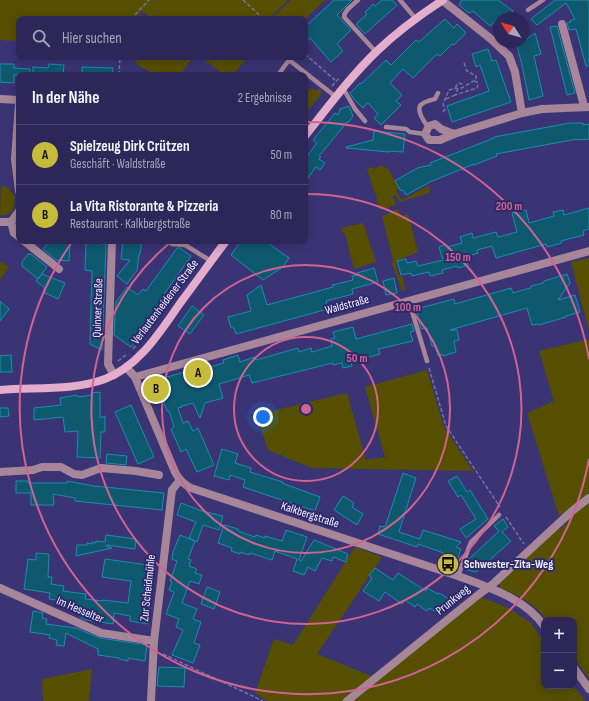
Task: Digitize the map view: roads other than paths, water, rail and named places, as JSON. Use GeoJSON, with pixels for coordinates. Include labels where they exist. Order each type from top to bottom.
{"type":"FeatureCollection","features":[{"type":"Feature","properties":{"kind":"main road"},"geometry":{"type":"LineString","coordinates":[[308,132],[343,88],[376,52],[416,19],[443,0]]}},
{"type":"Feature","properties":{"kind":"main road","name":"Verlautenheidener Straße"},"geometry":{"type":"LineString","coordinates":[[0,390],[62,388],[84,384],[114,375],[134,361],[159,333],[224,244]]}},
{"type":"Feature","properties":{"kind":"street"},"geometry":{"type":"LineString","coordinates":[[443,0],[491,39],[509,56],[515,72],[522,113]]}},
{"type":"Feature","properties":{"kind":"street"},"geometry":{"type":"LineString","coordinates":[[454,134],[441,129],[435,124],[429,126],[427,130],[429,140],[440,140],[454,134],[522,113],[542,109],[587,107],[562,24]]}},
{"type":"Feature","properties":{"kind":"street"},"geometry":{"type":"LineString","coordinates":[[0,99],[16,101]]}},
{"type":"Feature","properties":{"kind":"street"},"geometry":{"type":"LineString","coordinates":[[16,144],[16,167]]}},
{"type":"Feature","properties":{"kind":"street"},"geometry":{"type":"LineString","coordinates":[[11,222],[16,215]]}},
{"type":"Feature","properties":{"kind":"street"},"geometry":{"type":"LineString","coordinates":[[0,222],[11,222]]}},
{"type":"Feature","properties":{"kind":"street"},"geometry":{"type":"LineString","coordinates":[[11,222],[14,234],[16,235]]}},
{"type":"Feature","properties":{"kind":"street"},"geometry":{"type":"LineString","coordinates":[[28,244],[59,268]]}},
{"type":"Feature","properties":{"kind":"street","name":"Quinxer Straße"},"geometry":{"type":"LineString","coordinates":[[112,244],[108,364],[114,375]]}},
{"type":"Feature","properties":{"kind":"street","name":"Waldstraße"},"geometry":{"type":"LineString","coordinates":[[135,377],[589,251]]}},
{"type":"Feature","properties":{"kind":"street"},"geometry":{"type":"LineString","coordinates":[[126,367],[135,377],[175,472],[180,480]]}},
{"type":"Feature","properties":{"kind":"street"},"geometry":{"type":"LineString","coordinates":[[0,472],[33,470],[42,467],[61,467],[74,474],[82,475],[101,468],[136,471],[159,475]]}},
{"type":"Feature","properties":{"kind":"street","name":"Kalkbergstraße"},"geometry":{"type":"LineString","coordinates":[[180,480],[191,488],[458,576],[518,602],[531,610],[541,622]]}},
{"type":"Feature","properties":{"kind":"street","name":"Zur Scheidmühle"},"geometry":{"type":"LineString","coordinates":[[151,701],[154,645],[172,490],[180,480]]}},
{"type":"Feature","properties":{"kind":"street","name":"Prunkweg"},"geometry":{"type":"LineString","coordinates":[[348,701],[488,588],[572,510],[589,498]]}},
{"type":"Feature","properties":{"kind":"street","name":"Im Hesselter"},"geometry":{"type":"LineString","coordinates":[[0,588],[101,632],[154,645]]}},
{"type":"Feature","properties":{"kind":"street"},"geometry":{"type":"LineString","coordinates":[[577,672],[589,689]]}},
{"type":"Feature","properties":{"kind":"lane"},"geometry":{"type":"LineString","coordinates":[[358,0],[346,12],[344,17],[376,52]]}},
{"type":"Feature","properties":{"kind":"lane"},"geometry":{"type":"LineString","coordinates":[[400,0],[416,19]]}},
{"type":"Feature","properties":{"kind":"lane"},"geometry":{"type":"LineString","coordinates":[[528,10],[543,0]]}},
{"type":"Feature","properties":{"kind":"lane"},"geometry":{"type":"LineString","coordinates":[[280,72],[289,60],[304,72]]}},
{"type":"Feature","properties":{"kind":"lane"},"geometry":{"type":"LineString","coordinates":[[308,75],[336,97]]}},
{"type":"Feature","properties":{"kind":"lane"},"geometry":{"type":"LineString","coordinates":[[343,88],[355,109],[365,121]]}},
{"type":"Feature","properties":{"kind":"lane"},"geometry":{"type":"LineString","coordinates":[[386,127],[406,129],[410,132],[427,130],[419,111],[420,106],[435,99],[438,94]]}},
{"type":"Feature","properties":{"kind":"lane"},"geometry":{"type":"LineString","coordinates":[[172,244],[185,245],[211,261]]}},
{"type":"Feature","properties":{"kind":"lane"},"geometry":{"type":"LineString","coordinates":[[409,301],[427,362]]}},
{"type":"Feature","properties":{"kind":"lane"},"geometry":{"type":"LineString","coordinates":[[458,576],[471,542],[499,515]]}},
{"type":"Feature","properties":{"kind":"place","name":"Spielzeug Dirk Crützen"},"geometry":{"type":"Point","coordinates":[198,373]}},
{"type":"Feature","properties":{"kind":"place","name":"La Vita Ristorante & Pizzeria"},"geometry":{"type":"Point","coordinates":[156,389]}},
{"type":"Feature","properties":{"kind":"place","name":"Schwester-Zita-Weg"},"geometry":{"type":"Point","coordinates":[448,564]}}]}
